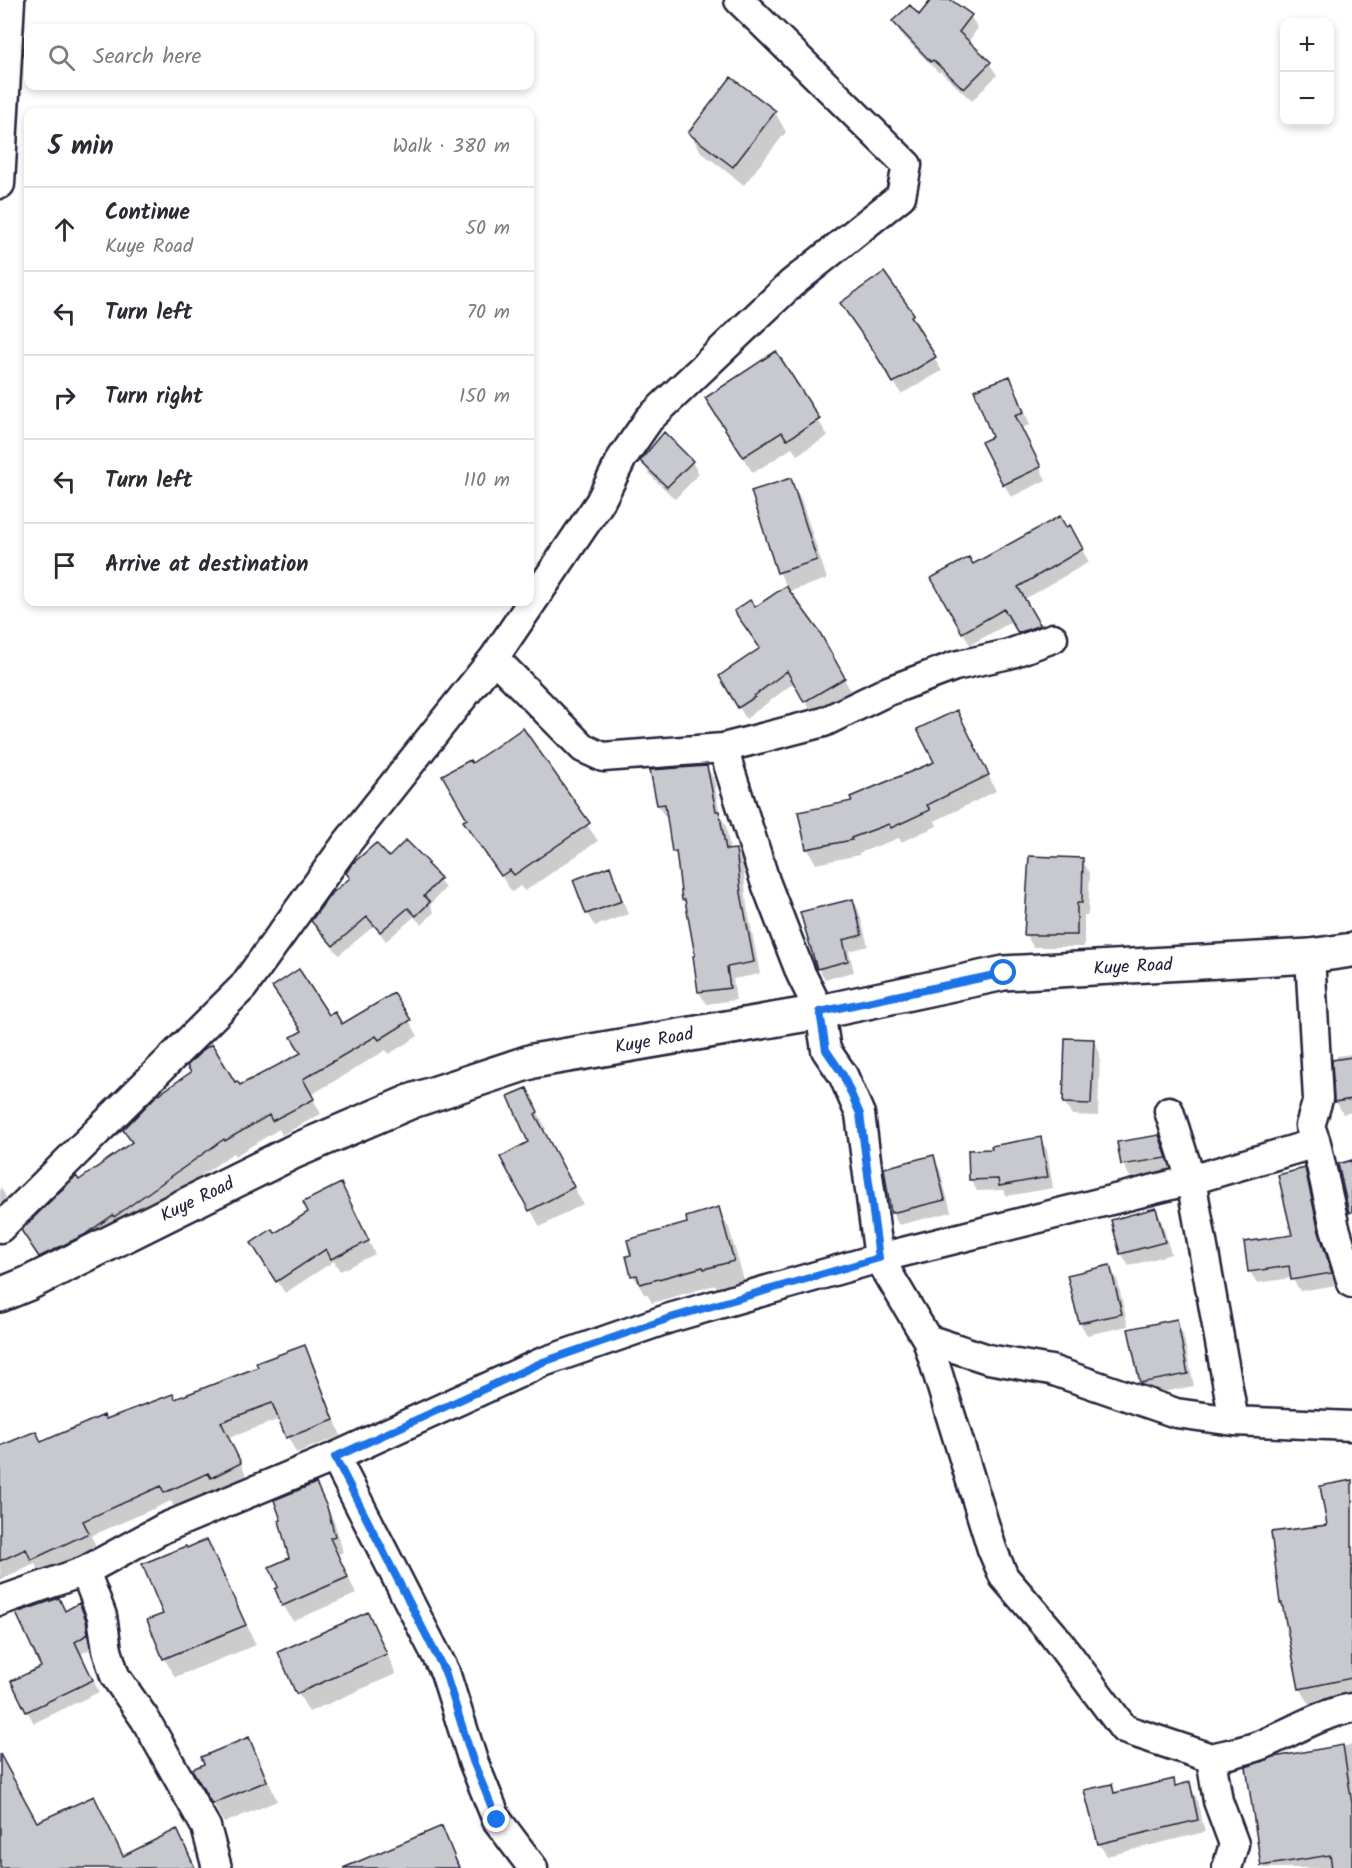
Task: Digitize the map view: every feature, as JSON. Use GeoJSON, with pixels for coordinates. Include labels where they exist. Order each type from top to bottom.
{"type":"FeatureCollection","features":[{"type":"Feature","properties":{"kind":"street"},"geometry":{"type":"LineString","coordinates":[[0,184],[2,96],[10,0]]}},
{"type":"Feature","properties":{"kind":"street"},"geometry":{"type":"LineString","coordinates":[[534,599],[600,502],[622,458],[649,419],[790,284],[901,196],[907,165],[739,0]]}},
{"type":"Feature","properties":{"kind":"street"},"geometry":{"type":"LineString","coordinates":[[0,1228],[243,987],[347,843],[494,658],[529,606]]}},
{"type":"Feature","properties":{"kind":"street"},"geometry":{"type":"LineString","coordinates":[[494,658],[583,748],[603,757],[723,748],[824,722],[888,691],[955,666],[1009,654],[1053,638]]}},
{"type":"Feature","properties":{"kind":"street"},"geometry":{"type":"LineString","coordinates":[[723,748],[765,881],[801,974],[820,1012],[826,1050],[843,1075],[860,1114],[879,1258],[927,1339],[992,1549],[1004,1576],[1052,1633],[1125,1729],[1211,1758],[1240,1752],[1332,1712],[1352,1708]]}},
{"type":"Feature","properties":{"kind":"street","name":"Kuye Road"},"geometry":{"type":"LineString","coordinates":[[0,1295],[27,1284],[295,1150],[412,1101],[533,1061],[820,1012],[1004,973],[1310,956],[1352,951]]}},
{"type":"Feature","properties":{"kind":"street"},"geometry":{"type":"LineString","coordinates":[[1310,956],[1318,1100],[1310,1126],[1335,1228],[1352,1283]]}},
{"type":"Feature","properties":{"kind":"street"},"geometry":{"type":"LineString","coordinates":[[1169,1111],[1191,1180],[1234,1421]]}},
{"type":"Feature","properties":{"kind":"street"},"geometry":{"type":"LineString","coordinates":[[0,1601],[85,1571],[164,1528],[335,1457],[543,1362],[670,1318],[879,1258],[1191,1180],[1316,1143]]}},
{"type":"Feature","properties":{"kind":"street"},"geometry":{"type":"LineString","coordinates":[[927,1339],[988,1359],[1051,1370],[1176,1413],[1234,1421],[1352,1426]]}},
{"type":"Feature","properties":{"kind":"street"},"geometry":{"type":"LineString","coordinates":[[335,1457],[445,1672],[473,1761],[497,1820],[532,1868]]}},
{"type":"Feature","properties":{"kind":"street"},"geometry":{"type":"LineString","coordinates":[[85,1571],[102,1616],[107,1650],[115,1676],[145,1719],[206,1827],[217,1868]]}},
{"type":"Feature","properties":{"kind":"street"},"geometry":{"type":"LineString","coordinates":[[1211,1758],[1218,1801],[1234,1844],[1226,1868]]}},
{"type":"Feature","properties":{"kind":"building"},"geometry":{"type":"Polygon","coordinates":[[[931,0],[951,0],[972,15],[959,32],[991,62],[964,89],[933,60],[931,62],[892,21],[910,5],[919,15],[931,0]]]}},
{"type":"Feature","properties":{"kind":"building"},"geometry":{"type":"Polygon","coordinates":[[[731,77],[776,111],[733,167],[688,133],[731,77]]]}},
{"type":"Feature","properties":{"kind":"building"},"geometry":{"type":"Polygon","coordinates":[[[884,272],[914,314],[911,316],[936,357],[893,383],[840,303],[884,272]]]}},
{"type":"Feature","properties":{"kind":"building"},"geometry":{"type":"Polygon","coordinates":[[[776,351],[820,419],[787,440],[782,432],[743,457],[705,398],[776,351]]]}},
{"type":"Feature","properties":{"kind":"building"},"geometry":{"type":"Polygon","coordinates":[[[1010,376],[1024,412],[1015,415],[1041,467],[1003,485],[981,442],[992,437],[974,390],[1010,376]]]}},
{"type":"Feature","properties":{"kind":"building"},"geometry":{"type":"Polygon","coordinates":[[[664,432],[693,461],[667,487],[640,461],[664,432]]]}},
{"type":"Feature","properties":{"kind":"building"},"geometry":{"type":"Polygon","coordinates":[[[791,478],[817,560],[777,573],[751,491],[791,478]]]}},
{"type":"Feature","properties":{"kind":"building"},"geometry":{"type":"Polygon","coordinates":[[[1060,516],[1066,527],[1070,525],[1083,549],[1018,587],[1040,625],[1018,633],[1004,609],[962,633],[931,578],[969,557],[973,564],[1060,516]]]}},
{"type":"Feature","properties":{"kind":"building"},"geometry":{"type":"Polygon","coordinates":[[[786,586],[819,631],[845,678],[804,702],[787,671],[738,708],[719,676],[760,648],[734,611],[750,600],[755,607],[786,586]]]}},
{"type":"Feature","properties":{"kind":"building"},"geometry":{"type":"Polygon","coordinates":[[[957,710],[989,775],[927,805],[930,810],[891,828],[889,824],[851,838],[852,840],[806,849],[798,812],[852,801],[850,797],[934,762],[917,729],[957,710]]]}},
{"type":"Feature","properties":{"kind":"building"},"geometry":{"type":"Polygon","coordinates":[[[523,728],[590,823],[514,875],[510,870],[501,876],[463,821],[467,819],[442,775],[470,760],[472,763],[523,728]]]}},
{"type":"Feature","properties":{"kind":"building"},"geometry":{"type":"Polygon","coordinates":[[[707,766],[726,850],[736,849],[741,893],[754,962],[727,967],[730,988],[698,992],[693,956],[695,955],[685,900],[682,900],[676,851],[672,852],[665,804],[657,805],[650,770],[707,766]]]}},
{"type":"Feature","properties":{"kind":"building"},"geometry":{"type":"Polygon","coordinates":[[[406,840],[441,878],[424,896],[430,902],[416,916],[408,908],[380,932],[367,917],[333,946],[311,921],[330,895],[350,878],[346,873],[352,864],[376,843],[389,857],[406,840]]]}},
{"type":"Feature","properties":{"kind":"building"},"geometry":{"type":"Polygon","coordinates":[[[1029,856],[1083,858],[1082,903],[1077,903],[1077,935],[1024,935],[1029,856]]]}},
{"type":"Feature","properties":{"kind":"building"},"geometry":{"type":"Polygon","coordinates":[[[610,866],[622,901],[586,914],[573,880],[610,866]]]}},
{"type":"Feature","properties":{"kind":"building"},"geometry":{"type":"Polygon","coordinates":[[[853,899],[862,935],[843,940],[848,961],[817,969],[800,912],[853,899]]]}},
{"type":"Feature","properties":{"kind":"building"},"geometry":{"type":"Polygon","coordinates":[[[299,969],[329,1015],[335,1012],[342,1024],[394,993],[411,1020],[379,1040],[376,1036],[303,1079],[314,1099],[272,1121],[269,1115],[225,1141],[224,1139],[114,1217],[113,1215],[84,1235],[39,1257],[21,1230],[76,1176],[79,1180],[132,1142],[123,1130],[155,1097],[191,1072],[187,1066],[204,1049],[212,1044],[235,1082],[237,1081],[240,1085],[301,1053],[291,1037],[302,1031],[272,987],[299,969]]]}},
{"type":"Feature","properties":{"kind":"building"},"geometry":{"type":"Polygon","coordinates":[[[1065,1038],[1094,1039],[1091,1104],[1063,1103],[1065,1038]]]}},
{"type":"Feature","properties":{"kind":"building"},"geometry":{"type":"Polygon","coordinates":[[[1352,1057],[1352,1099],[1334,1102],[1332,1060],[1352,1057]]]}},
{"type":"Feature","properties":{"kind":"building"},"geometry":{"type":"Polygon","coordinates":[[[527,1088],[538,1112],[535,1114],[574,1187],[529,1211],[500,1157],[528,1142],[508,1096],[527,1088]]]}},
{"type":"Feature","properties":{"kind":"building"},"geometry":{"type":"Polygon","coordinates":[[[1159,1135],[1167,1158],[1121,1165],[1117,1142],[1159,1135]]]}},
{"type":"Feature","properties":{"kind":"building"},"geometry":{"type":"Polygon","coordinates":[[[1041,1137],[1048,1177],[999,1186],[998,1179],[969,1180],[968,1150],[992,1149],[991,1146],[1041,1137]]]}},
{"type":"Feature","properties":{"kind":"building"},"geometry":{"type":"Polygon","coordinates":[[[934,1155],[945,1200],[891,1213],[884,1168],[934,1155]]]}},
{"type":"Feature","properties":{"kind":"building"},"geometry":{"type":"Polygon","coordinates":[[[1352,1160],[1352,1212],[1349,1213],[1338,1164],[1352,1160]]]}},
{"type":"Feature","properties":{"kind":"building"},"geometry":{"type":"Polygon","coordinates":[[[1305,1168],[1319,1232],[1332,1273],[1291,1280],[1289,1266],[1248,1272],[1244,1242],[1292,1235],[1278,1175],[1305,1168]]]}},
{"type":"Feature","properties":{"kind":"building"},"geometry":{"type":"Polygon","coordinates":[[[341,1183],[369,1241],[331,1259],[326,1249],[276,1282],[251,1243],[272,1229],[275,1233],[308,1212],[303,1202],[341,1183]]]}},
{"type":"Feature","properties":{"kind":"building"},"geometry":{"type":"Polygon","coordinates":[[[719,1207],[734,1261],[640,1284],[637,1275],[631,1276],[626,1256],[631,1255],[627,1240],[687,1223],[686,1217],[719,1207]]]}},
{"type":"Feature","properties":{"kind":"building"},"geometry":{"type":"Polygon","coordinates":[[[1156,1208],[1165,1242],[1120,1254],[1111,1220],[1156,1208]]]}},
{"type":"Feature","properties":{"kind":"building"},"geometry":{"type":"Polygon","coordinates":[[[1110,1265],[1122,1314],[1079,1323],[1067,1275],[1110,1265]]]}},
{"type":"Feature","properties":{"kind":"building"},"geometry":{"type":"Polygon","coordinates":[[[1177,1319],[1188,1374],[1140,1383],[1128,1329],[1177,1319]]]}},
{"type":"Feature","properties":{"kind":"building"},"geometry":{"type":"Polygon","coordinates":[[[305,1345],[334,1420],[286,1438],[272,1403],[221,1422],[241,1463],[211,1478],[208,1473],[164,1493],[161,1486],[83,1521],[89,1533],[31,1560],[26,1549],[0,1561],[0,1446],[36,1431],[41,1442],[104,1415],[106,1419],[173,1394],[175,1399],[258,1367],[256,1363],[305,1345]]]}},
{"type":"Feature","properties":{"kind":"building"},"geometry":{"type":"Polygon","coordinates":[[[1352,1480],[1352,1678],[1299,1689],[1282,1603],[1280,1603],[1271,1532],[1327,1525],[1320,1486],[1352,1480]]]}},
{"type":"Feature","properties":{"kind":"building"},"geometry":{"type":"Polygon","coordinates":[[[316,1483],[327,1507],[335,1536],[330,1538],[348,1577],[282,1606],[275,1589],[278,1587],[269,1567],[289,1558],[274,1500],[316,1483]]]}},
{"type":"Feature","properties":{"kind":"building"},"geometry":{"type":"Polygon","coordinates":[[[207,1539],[246,1625],[163,1659],[147,1620],[163,1614],[142,1564],[207,1539]]]}},
{"type":"Feature","properties":{"kind":"building"},"geometry":{"type":"Polygon","coordinates":[[[59,1598],[65,1611],[79,1603],[81,1607],[88,1634],[75,1642],[93,1680],[26,1712],[11,1681],[41,1667],[16,1613],[59,1598]]]}},
{"type":"Feature","properties":{"kind":"building"},"geometry":{"type":"Polygon","coordinates":[[[368,1612],[387,1654],[296,1694],[278,1652],[368,1612]]]}},
{"type":"Feature","properties":{"kind":"building"},"geometry":{"type":"Polygon","coordinates":[[[249,1737],[267,1781],[212,1804],[192,1769],[204,1764],[201,1757],[249,1737]]]}},
{"type":"Feature","properties":{"kind":"building"},"geometry":{"type":"Polygon","coordinates":[[[1343,1745],[1352,1804],[1352,1868],[1332,1868],[1330,1855],[1261,1866],[1246,1767],[1274,1757],[1343,1745]]]}},
{"type":"Feature","properties":{"kind":"building"},"geometry":{"type":"Polygon","coordinates":[[[0,1754],[37,1822],[94,1796],[123,1856],[177,1829],[195,1868],[0,1868],[0,1754]]]}},
{"type":"Feature","properties":{"kind":"building"},"geometry":{"type":"Polygon","coordinates":[[[1174,1779],[1175,1786],[1190,1782],[1198,1820],[1098,1844],[1084,1790],[1112,1784],[1114,1793],[1174,1779]]]}},
{"type":"Feature","properties":{"kind":"building"},"geometry":{"type":"Polygon","coordinates":[[[442,1826],[459,1868],[343,1868],[442,1826]]]}},
{"type":"Feature","properties":{"kind":"route"},"geometry":{"type":"LineString","coordinates":[[497,1820],[473,1761],[445,1672],[335,1457],[543,1362],[670,1318],[879,1258],[860,1114],[843,1075],[826,1050],[820,1012],[1004,973]]}}]}
